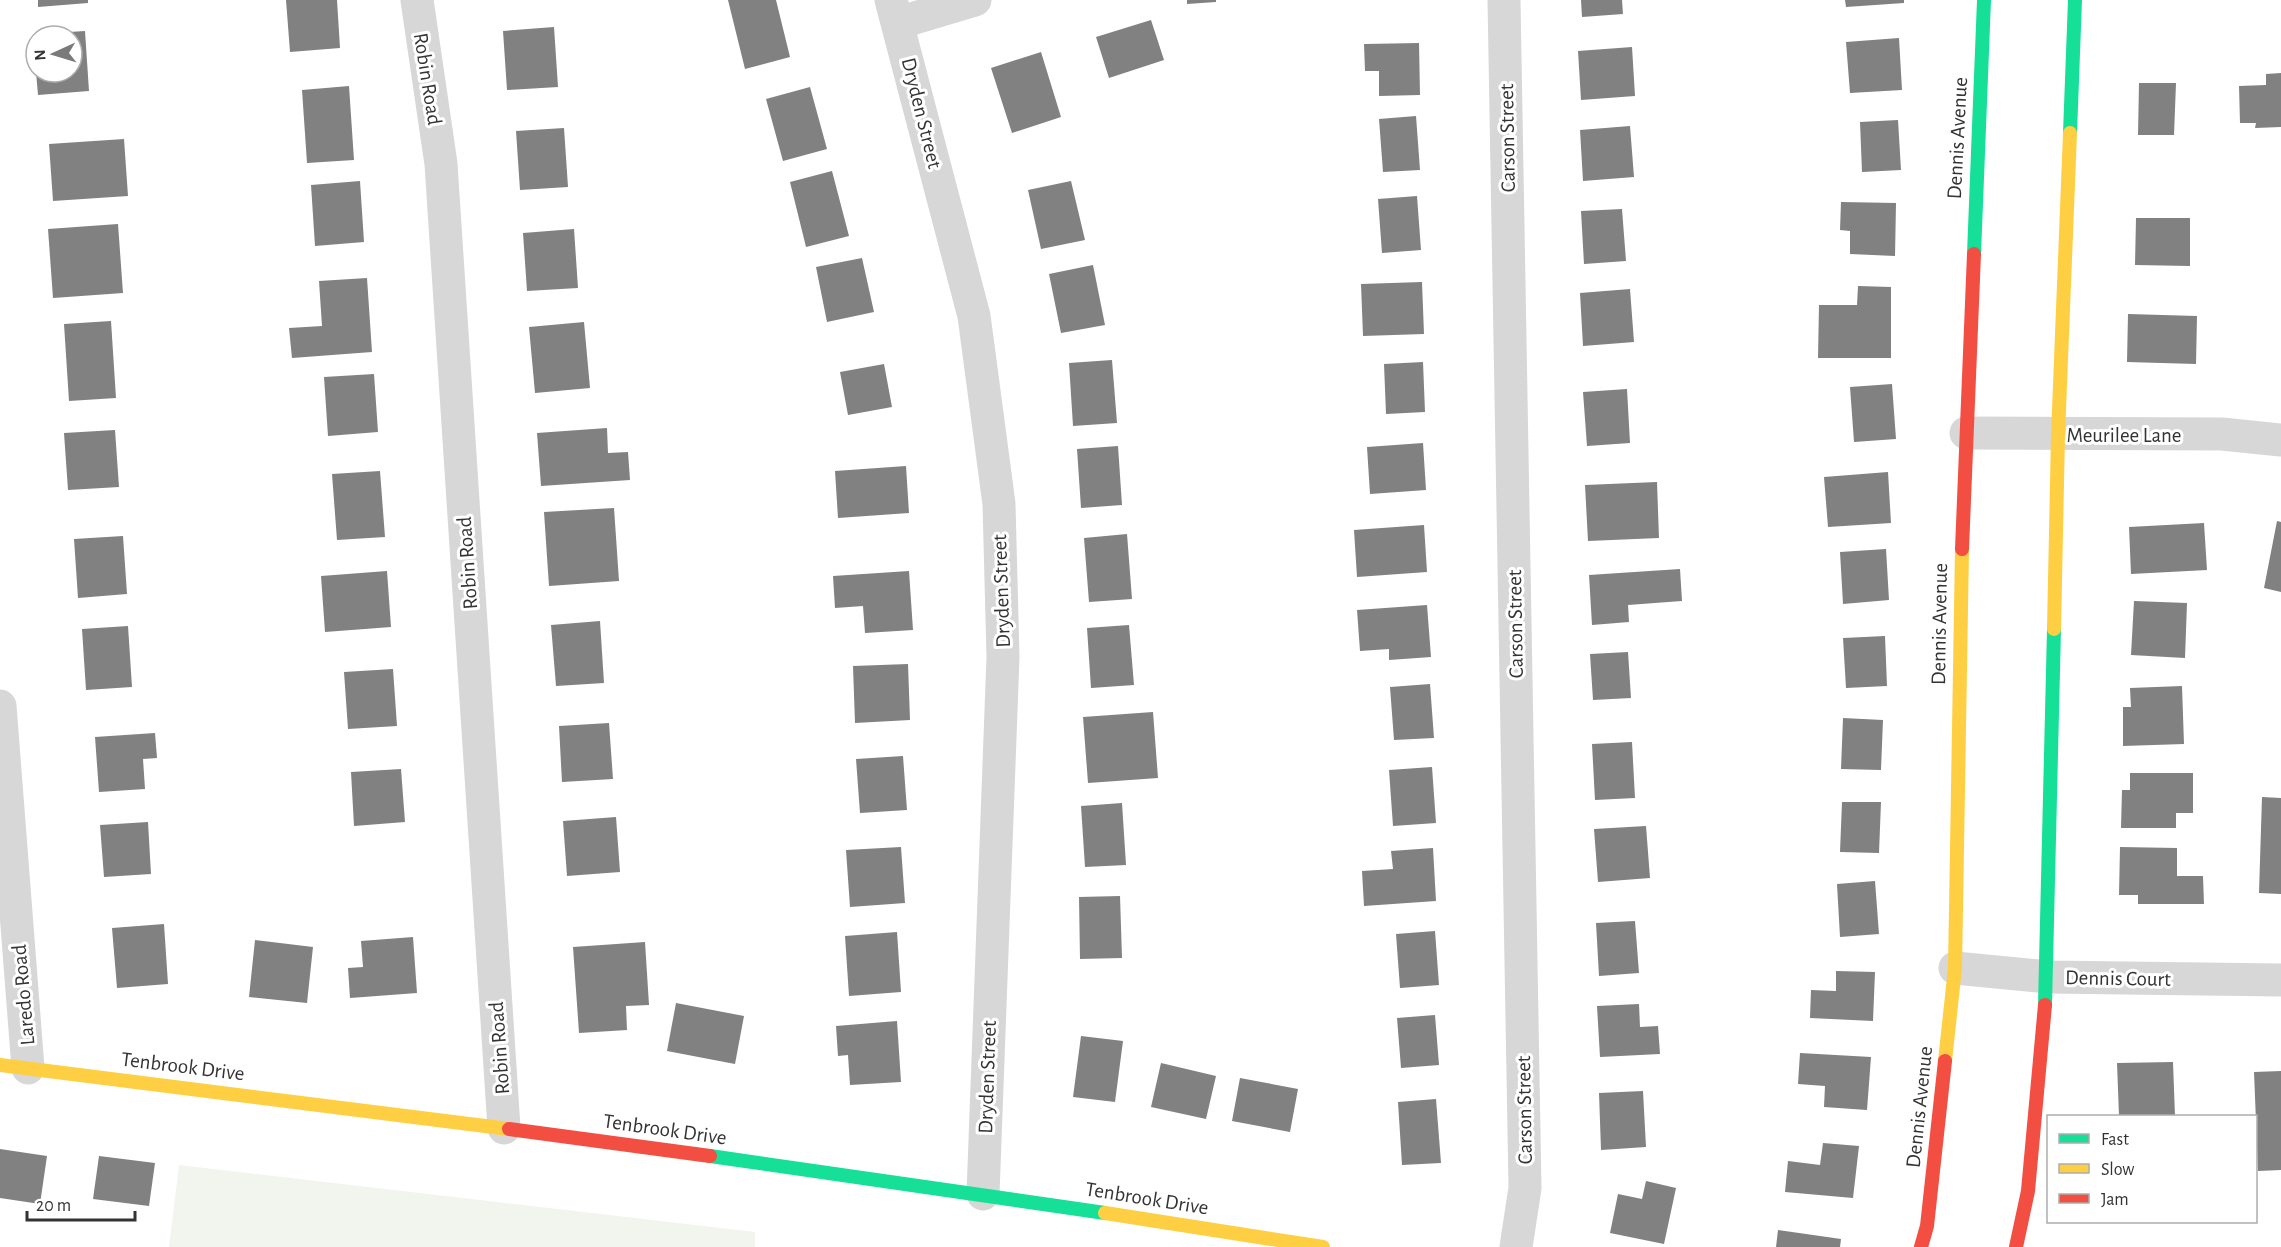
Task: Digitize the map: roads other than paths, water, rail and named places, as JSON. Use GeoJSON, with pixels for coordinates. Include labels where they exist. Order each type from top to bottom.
{"type":"FeatureCollection","features":[{"type":"Feature","properties":{"kind":"street","name":"Robin Road"},"geometry":{"type":"LineString","coordinates":[[417,0],[441,164],[504,1128]]}},
{"type":"Feature","properties":{"kind":"street"},"geometry":{"type":"LineString","coordinates":[[894,11],[975,0]]}},
{"type":"Feature","properties":{"kind":"street","name":"Carson Street"},"geometry":{"type":"LineString","coordinates":[[1504,0],[1525,1188],[1516,1247]]}},
{"type":"Feature","properties":{"kind":"street","name":"Dennis Avenue"},"geometry":{"type":"LineString","coordinates":[[1921,1247],[1927,1226],[1955,968],[1959,620],[1984,0]]}},
{"type":"Feature","properties":{"kind":"street"},"geometry":{"type":"LineString","coordinates":[[2016,1247],[2028,1191],[2048,978],[2058,435],[2075,0]]}},
{"type":"Feature","properties":{"kind":"street","name":"Dryden Street"},"geometry":{"type":"LineString","coordinates":[[894,11],[974,316],[999,504],[1003,657],[983,1194]]}},
{"type":"Feature","properties":{"kind":"street","name":"Meurilee Lane"},"geometry":{"type":"LineString","coordinates":[[1966,433],[2222,434],[2281,440]]}},
{"type":"Feature","properties":{"kind":"street","name":"Laredo Road"},"geometry":{"type":"LineString","coordinates":[[0,706],[14,1066]]}},
{"type":"Feature","properties":{"kind":"street","name":"Dennis Court"},"geometry":{"type":"LineString","coordinates":[[1955,968],[2048,978],[2281,980]]}},
{"type":"Feature","properties":{"kind":"street","name":"Tenbrook Drive"},"geometry":{"type":"LineString","coordinates":[[14,1066],[504,1128],[983,1194],[1323,1247]]}}]}
